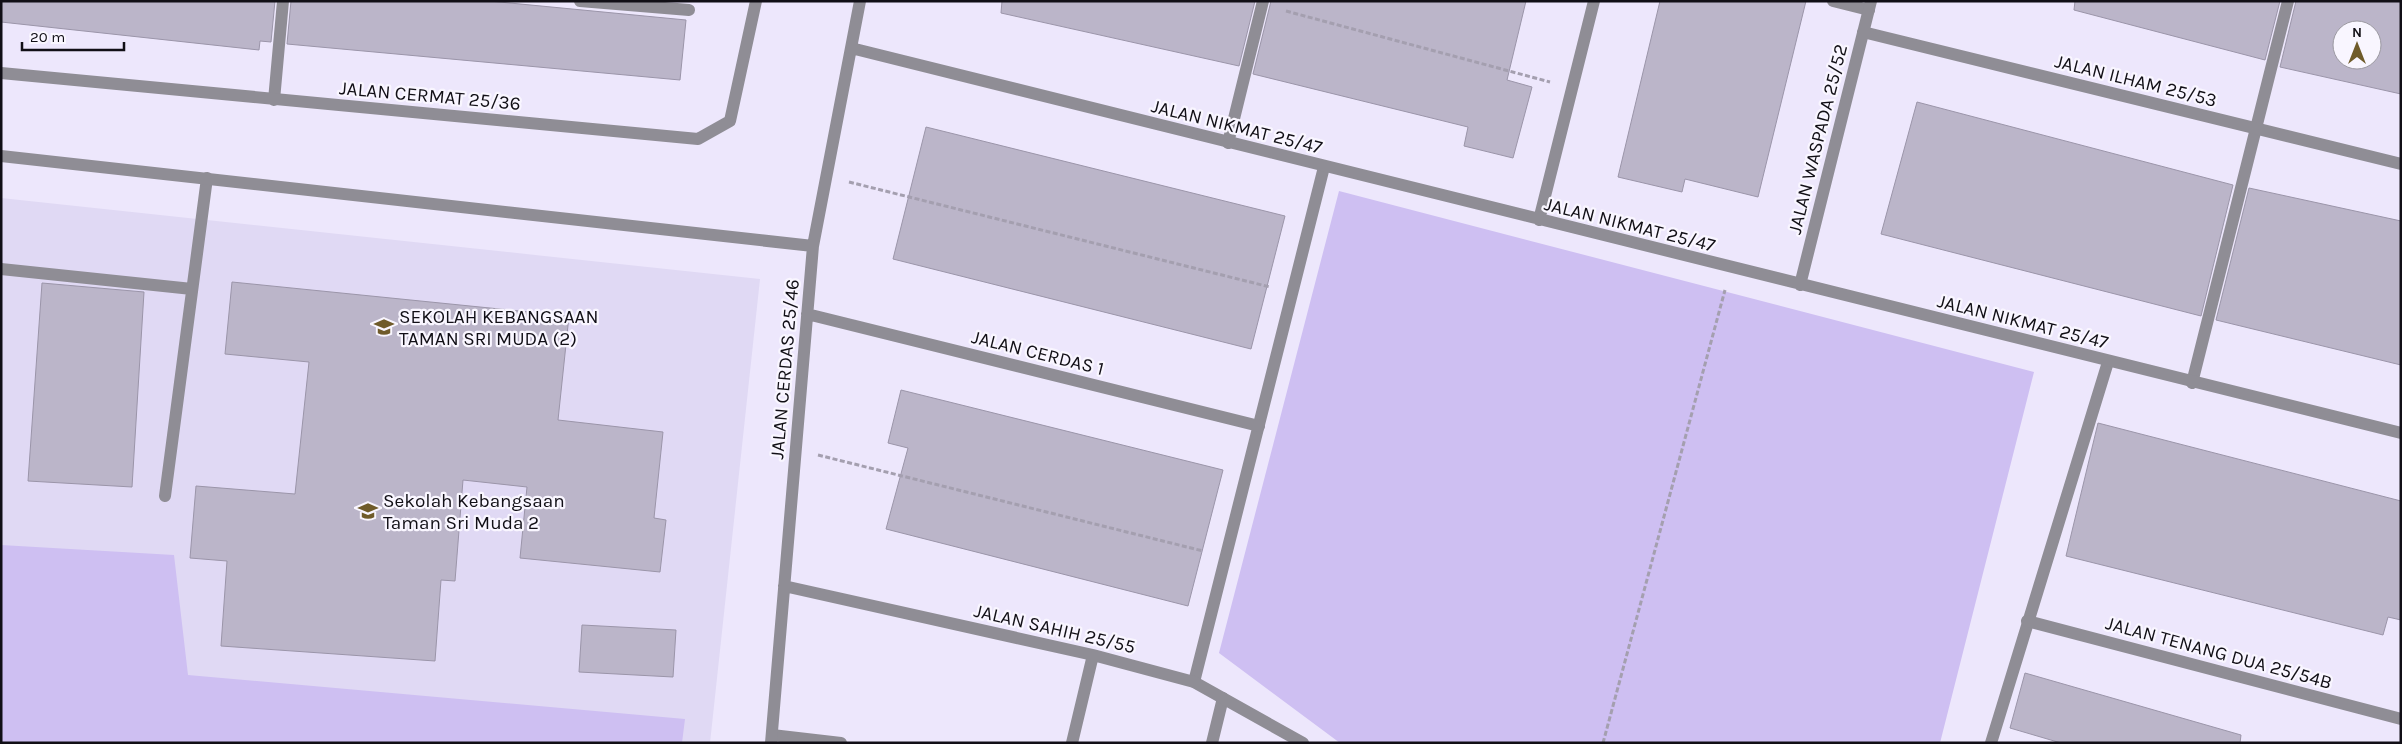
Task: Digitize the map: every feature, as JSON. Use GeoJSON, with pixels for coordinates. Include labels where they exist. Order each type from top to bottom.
{"type":"FeatureCollection","features":[{"type":"Feature","properties":{"kind":"street"},"geometry":{"type":"LineString","coordinates":[[274,100],[283,1]]}},
{"type":"Feature","properties":{"kind":"street"},"geometry":{"type":"LineString","coordinates":[[580,1],[689,10]]}},
{"type":"Feature","properties":{"kind":"street","name":"JALAN CERMAT 25/36"},"geometry":{"type":"LineString","coordinates":[[1,72],[274,100],[698,139],[730,121],[756,1]]}},
{"type":"Feature","properties":{"kind":"street","name":"JALAN CERDAS 25/46"},"geometry":{"type":"LineString","coordinates":[[771,739],[813,246],[860,1]]}},
{"type":"Feature","properties":{"kind":"street"},"geometry":{"type":"LineString","coordinates":[[1539,220],[1594,1]]}},
{"type":"Feature","properties":{"kind":"street"},"geometry":{"type":"LineString","coordinates":[[1833,1],[1870,6]]}},
{"type":"Feature","properties":{"kind":"street"},"geometry":{"type":"LineString","coordinates":[[2192,383],[2288,1]]}},
{"type":"Feature","properties":{"kind":"street"},"geometry":{"type":"LineString","coordinates":[[1228,143],[1263,3]]}},
{"type":"Feature","properties":{"kind":"street","name":"JALAN WASPADA 25/52"},"geometry":{"type":"LineString","coordinates":[[1800,285],[1870,6]]}},
{"type":"Feature","properties":{"kind":"street","name":"JALAN ILHAM 25/53"},"geometry":{"type":"LineString","coordinates":[[1863,32],[2401,164]]}},
{"type":"Feature","properties":{"kind":"street","name":"JALAN NIKMAT 25/47"},"geometry":{"type":"LineString","coordinates":[[851,48],[2192,383],[2401,433]]}},
{"type":"Feature","properties":{"kind":"street"},"geometry":{"type":"LineString","coordinates":[[1,156],[813,246]]}},
{"type":"Feature","properties":{"kind":"street"},"geometry":{"type":"LineString","coordinates":[[1194,682],[1324,167]]}},
{"type":"Feature","properties":{"kind":"street"},"geometry":{"type":"LineString","coordinates":[[165,496],[207,178]]}},
{"type":"Feature","properties":{"kind":"street"},"geometry":{"type":"LineString","coordinates":[[1,269],[192,289]]}},
{"type":"Feature","properties":{"kind":"street","name":"JALAN CERDAS 1"},"geometry":{"type":"LineString","coordinates":[[807,314],[1259,426]]}},
{"type":"Feature","properties":{"kind":"street"},"geometry":{"type":"LineString","coordinates":[[1991,743],[2027,620],[2108,362]]}},
{"type":"Feature","properties":{"kind":"street","name":"JALAN SAHIH 25/55"},"geometry":{"type":"LineString","coordinates":[[784,586],[1093,655],[1194,682],[1303,743]]}},
{"type":"Feature","properties":{"kind":"street","name":"JALAN TENANG DUA 25/54B"},"geometry":{"type":"LineString","coordinates":[[2027,620],[2401,719]]}},
{"type":"Feature","properties":{"kind":"street"},"geometry":{"type":"LineString","coordinates":[[1072,743],[1093,655]]}},
{"type":"Feature","properties":{"kind":"street"},"geometry":{"type":"LineString","coordinates":[[1212,743],[1223,698]]}},
{"type":"Feature","properties":{"kind":"street"},"geometry":{"type":"LineString","coordinates":[[771,739],[841,742]]}},
{"type":"Feature","properties":{"kind":"path"},"geometry":{"type":"LineString","coordinates":[[1263,3],[1572,88]]}},
{"type":"Feature","properties":{"kind":"path"},"geometry":{"type":"LineString","coordinates":[[826,176],[1293,292]]}},
{"type":"Feature","properties":{"kind":"path"},"geometry":{"type":"LineString","coordinates":[[1603,743],[1731,268]]}},
{"type":"Feature","properties":{"kind":"path"},"geometry":{"type":"LineString","coordinates":[[796,449],[1226,556]]}},
{"type":"Feature","properties":{"kind":"shaded area"},"geometry":{"type":"Polygon","coordinates":[[[1339,191],[2034,372],[1940,743],[1340,743],[1219,653],[1339,191]]]}},
{"type":"Feature","properties":{"kind":"shaded area","name":"Sekolah Kebangsaan Taman Sri Muda 2"},"geometry":{"type":"Polygon","coordinates":[[[1,198],[760,279],[710,743],[1,743],[1,198]]]}},
{"type":"Feature","properties":{"kind":"shaded area"},"geometry":{"type":"Polygon","coordinates":[[[1,545],[174,555],[188,675],[685,719],[682,743],[1,743],[1,545]]]}},
{"type":"Feature","properties":{"kind":"building"},"geometry":{"type":"Polygon","coordinates":[[[1,1],[275,1],[271,42],[260,41],[259,50],[1,22],[1,1]]]}},
{"type":"Feature","properties":{"kind":"building"},"geometry":{"type":"Polygon","coordinates":[[[291,1],[489,1],[686,20],[680,80],[287,44],[291,1]]]}},
{"type":"Feature","properties":{"kind":"building"},"geometry":{"type":"Polygon","coordinates":[[[1002,1],[1255,1],[1239,66],[1001,13],[1002,1]]]}},
{"type":"Feature","properties":{"kind":"building"},"geometry":{"type":"Polygon","coordinates":[[[1271,1],[1526,1],[1507,80],[1532,87],[1513,158],[1464,146],[1468,127],[1253,74],[1271,1]]]}},
{"type":"Feature","properties":{"kind":"building"},"geometry":{"type":"Polygon","coordinates":[[[1660,1],[1806,1],[1758,197],[1685,179],[1682,192],[1618,177],[1660,1]]]}},
{"type":"Feature","properties":{"kind":"building"},"geometry":{"type":"Polygon","coordinates":[[[2075,1],[2280,1],[2265,60],[2074,10],[2075,1]]]}},
{"type":"Feature","properties":{"kind":"building"},"geometry":{"type":"Polygon","coordinates":[[[2296,1],[2401,1],[2401,94],[2280,67],[2296,1]]]}},
{"type":"Feature","properties":{"kind":"building"},"geometry":{"type":"Polygon","coordinates":[[[1917,102],[2233,185],[2201,316],[1881,234],[1917,102]]]}},
{"type":"Feature","properties":{"kind":"building"},"geometry":{"type":"Polygon","coordinates":[[[926,127],[1285,216],[1251,349],[893,259],[926,127]]]}},
{"type":"Feature","properties":{"kind":"building"},"geometry":{"type":"Polygon","coordinates":[[[2249,188],[2401,221],[2401,365],[2216,320],[2249,188]]]}},
{"type":"Feature","properties":{"kind":"building"},"geometry":{"type":"Polygon","coordinates":[[[232,282],[569,316],[558,420],[663,432],[654,518],[666,520],[660,572],[520,558],[527,487],[463,480],[455,581],[441,580],[435,661],[221,646],[227,561],[190,558],[196,486],[295,494],[309,362],[225,354],[232,282]]]}},
{"type":"Feature","properties":{"kind":"building"},"geometry":{"type":"Polygon","coordinates":[[[42,283],[144,292],[132,487],[28,481],[42,283]]]}},
{"type":"Feature","properties":{"kind":"building"},"geometry":{"type":"Polygon","coordinates":[[[901,390],[1223,470],[1188,606],[886,529],[908,448],[888,443],[901,390]]]}},
{"type":"Feature","properties":{"kind":"building"},"geometry":{"type":"Polygon","coordinates":[[[2098,423],[2401,501],[2401,620],[2388,617],[2383,635],[2066,556],[2098,423]]]}},
{"type":"Feature","properties":{"kind":"building"},"geometry":{"type":"Polygon","coordinates":[[[582,625],[676,630],[673,677],[579,672],[582,625]]]}},
{"type":"Feature","properties":{"kind":"building"},"geometry":{"type":"Polygon","coordinates":[[[2025,673],[2241,735],[2240,743],[2061,743],[2010,728],[2025,673]]]}},
{"type":"Feature","properties":{"kind":"place","name":"SEKOLAH KEBANGSAAN TAMAN SRI MUDA (2)"},"geometry":{"type":"Point","coordinates":[384,327]}},
{"type":"Feature","properties":{"kind":"place","name":"Sekolah Kebangsaan Taman Sri Muda 2"},"geometry":{"type":"Point","coordinates":[368,511]}}]}
